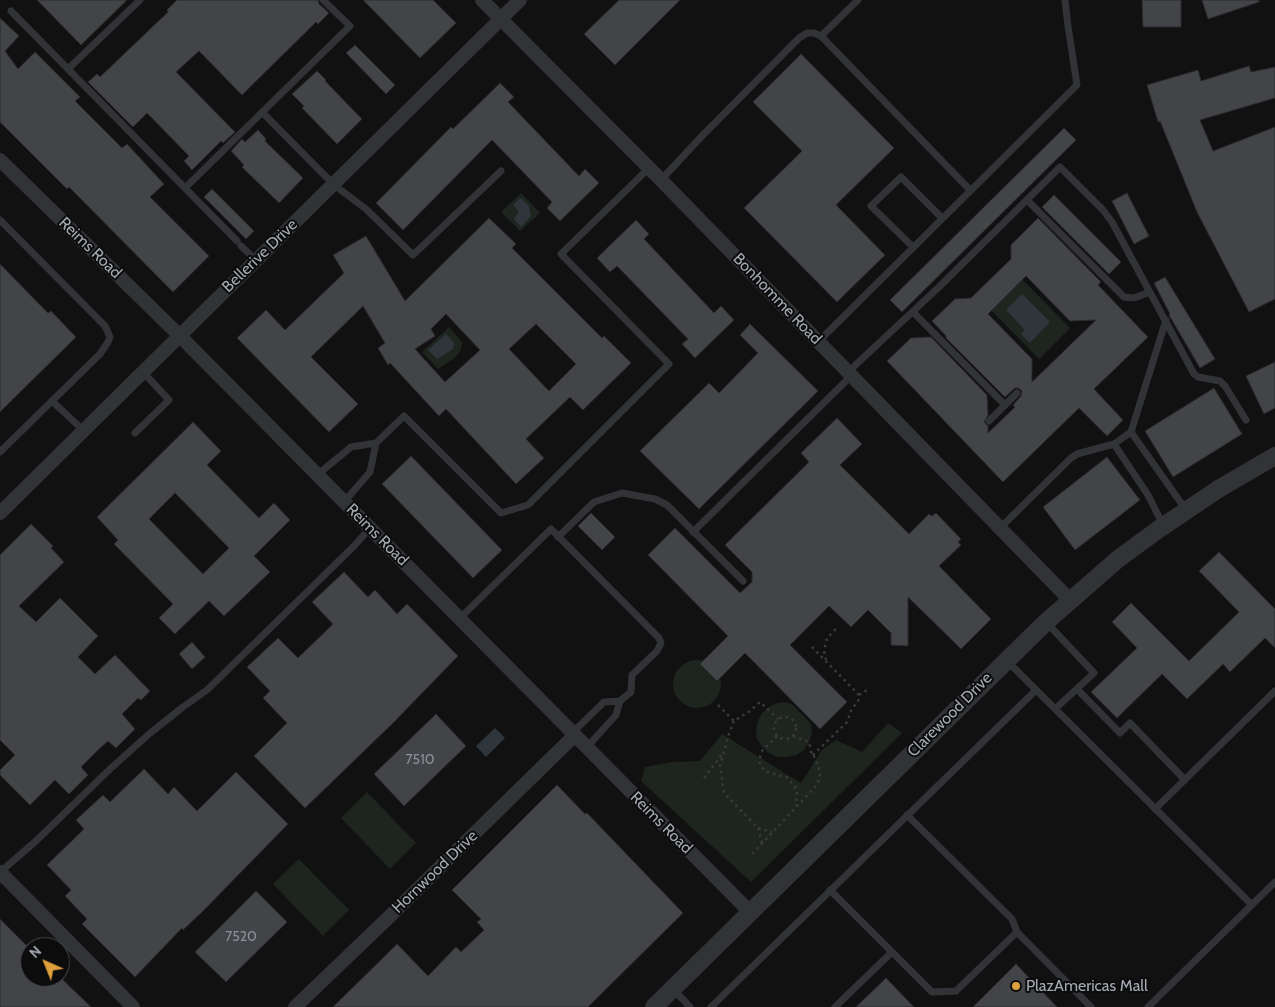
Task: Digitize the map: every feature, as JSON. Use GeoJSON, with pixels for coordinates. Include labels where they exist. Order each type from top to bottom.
{"type":"FeatureCollection","features":[{"type":"Feature","properties":{"kind":"street","name":"Bonhomme Road"},"geometry":{"type":"LineString","coordinates":[[482,0],[819,341],[1070,600]]}},
{"type":"Feature","properties":{"kind":"street","name":"Bellerive Drive"},"geometry":{"type":"LineString","coordinates":[[0,512],[520,0]]}},
{"type":"Feature","properties":{"kind":"street","name":"Reims Road"},"geometry":{"type":"LineString","coordinates":[[0,160],[179,335],[750,912]]}},
{"type":"Feature","properties":{"kind":"street","name":"Clarewood Drive"},"geometry":{"type":"LineString","coordinates":[[654,1007],[1006,660],[1070,600],[1118,559],[1164,526],[1220,488],[1275,456]]}},
{"type":"Feature","properties":{"kind":"street","name":"Hornwood Drive"},"geometry":{"type":"LineString","coordinates":[[295,1007],[574,734]]}},
{"type":"Feature","properties":{"kind":"street"},"geometry":{"type":"LineString","coordinates":[[0,872],[133,1007]]}},
{"type":"Feature","properties":{"kind":"lane"},"geometry":{"type":"LineString","coordinates":[[68,69],[140,0]]}},
{"type":"Feature","properties":{"kind":"lane"},"geometry":{"type":"LineString","coordinates":[[184,188],[350,26],[323,0]]}},
{"type":"Feature","properties":{"kind":"lane"},"geometry":{"type":"LineString","coordinates":[[821,36],[858,0]]}},
{"type":"Feature","properties":{"kind":"lane"},"geometry":{"type":"LineString","coordinates":[[819,341],[1077,85],[1065,0]]}},
{"type":"Feature","properties":{"kind":"lane"},"geometry":{"type":"LineString","coordinates":[[11,11],[256,260]]}},
{"type":"Feature","properties":{"kind":"lane"},"geometry":{"type":"LineString","coordinates":[[661,180],[800,38],[807,33],[814,33],[821,36],[970,190]]}},
{"type":"Feature","properties":{"kind":"lane"},"geometry":{"type":"LineString","coordinates":[[262,112],[334,185],[366,209],[413,255],[500,170]]}},
{"type":"Feature","properties":{"kind":"lane"},"geometry":{"type":"LineString","coordinates":[[344,502],[370,472],[376,444],[404,416],[501,513],[528,505],[669,364],[561,254],[649,168]]}},
{"type":"Feature","properties":{"kind":"lane"},"geometry":{"type":"LineString","coordinates":[[693,532],[850,374],[1060,168],[1108,216],[1194,374],[1198,377],[1220,381],[1246,420]]}},
{"type":"Feature","properties":{"kind":"lane"},"geometry":{"type":"LineString","coordinates":[[913,248],[871,206],[901,178],[942,218]]}},
{"type":"Feature","properties":{"kind":"lane"},"geometry":{"type":"LineString","coordinates":[[1027,200],[1124,297],[1134,298],[1150,292]]}},
{"type":"Feature","properties":{"kind":"lane"},"geometry":{"type":"LineString","coordinates":[[0,220],[109,331],[110,337],[100,354],[0,452]]}},
{"type":"Feature","properties":{"kind":"lane"},"geometry":{"type":"LineString","coordinates":[[913,312],[1005,405]]}},
{"type":"Feature","properties":{"kind":"lane"},"geometry":{"type":"LineString","coordinates":[[1000,528],[1071,458],[1077,454],[1114,444],[1131,432],[1166,320]]}},
{"type":"Feature","properties":{"kind":"lane"},"geometry":{"type":"LineString","coordinates":[[135,433],[169,400],[143,372]]}},
{"type":"Feature","properties":{"kind":"lane"},"geometry":{"type":"LineString","coordinates":[[989,421],[1017,393]]}},
{"type":"Feature","properties":{"kind":"lane"},"geometry":{"type":"LineString","coordinates":[[52,401],[83,430]]}},
{"type":"Feature","properties":{"kind":"lane"},"geometry":{"type":"LineString","coordinates":[[1131,432],[1187,510]]}},
{"type":"Feature","properties":{"kind":"lane"},"geometry":{"type":"LineString","coordinates":[[317,475],[351,447],[376,444]]}},
{"type":"Feature","properties":{"kind":"lane"},"geometry":{"type":"LineString","coordinates":[[1114,444],[1148,495],[1164,526]]}},
{"type":"Feature","properties":{"kind":"lane"},"geometry":{"type":"LineString","coordinates":[[558,537],[594,502],[622,493],[655,499],[668,505],[743,581]]}},
{"type":"Feature","properties":{"kind":"lane"},"geometry":{"type":"LineString","coordinates":[[0,872],[36,841],[149,734],[207,690],[370,528]]}},
{"type":"Feature","properties":{"kind":"lane"},"geometry":{"type":"LineString","coordinates":[[459,619],[551,529],[659,638],[661,643],[657,651],[632,675],[630,692],[620,701],[616,715],[587,747]]}},
{"type":"Feature","properties":{"kind":"lane"},"geometry":{"type":"LineString","coordinates":[[1046,622],[1094,673],[1055,709]]}},
{"type":"Feature","properties":{"kind":"lane"},"geometry":{"type":"LineString","coordinates":[[1006,660],[1252,904]]}},
{"type":"Feature","properties":{"kind":"lane"},"geometry":{"type":"LineString","coordinates":[[1077,689],[1120,733],[1130,722],[1185,780]]}},
{"type":"Feature","properties":{"kind":"lane"},"geometry":{"type":"LineString","coordinates":[[711,1007],[1036,690]]}},
{"type":"Feature","properties":{"kind":"lane"},"geometry":{"type":"LineString","coordinates":[[1155,809],[1275,691]]}},
{"type":"Feature","properties":{"kind":"lane"},"geometry":{"type":"LineString","coordinates":[[574,734],[604,702],[620,701]]}},
{"type":"Feature","properties":{"kind":"lane"},"geometry":{"type":"LineString","coordinates":[[907,815],[1012,918],[1017,932],[1091,1007]]}},
{"type":"Feature","properties":{"kind":"lane"},"geometry":{"type":"LineString","coordinates":[[1148,1007],[1275,882]]}},
{"type":"Feature","properties":{"kind":"lane"},"geometry":{"type":"LineString","coordinates":[[830,890],[932,992],[956,991],[1017,932]]}},
{"type":"Feature","properties":{"kind":"lane"},"geometry":{"type":"LineString","coordinates":[[835,1007],[892,952]]}},
{"type":"Feature","properties":{"kind":"lane"},"geometry":{"type":"LineString","coordinates":[[672,989],[690,1007]]}},
{"type":"Feature","properties":{"kind":"path"},"geometry":{"type":"LineString","coordinates":[[826,662],[824,651],[827,638],[838,628]]}},
{"type":"Feature","properties":{"kind":"path"},"geometry":{"type":"LineString","coordinates":[[809,644],[858,695],[858,702],[852,708],[847,722],[814,754]]}},
{"type":"Feature","properties":{"kind":"path"},"geometry":{"type":"LineString","coordinates":[[858,695],[869,689]]}},
{"type":"Feature","properties":{"kind":"path"},"geometry":{"type":"LineString","coordinates":[[762,843],[758,828],[724,793],[720,766],[734,721],[760,702],[778,720]]}},
{"type":"Feature","properties":{"kind":"path"},"geometry":{"type":"LineString","coordinates":[[718,705],[734,721]]}},
{"type":"Feature","properties":{"kind":"path"},"geometry":{"type":"LineString","coordinates":[[788,718],[794,722],[796,730],[793,736],[787,740],[776,736],[774,726],[778,720],[788,718]]}},
{"type":"Feature","properties":{"kind":"path"},"geometry":{"type":"LineString","coordinates":[[776,736],[762,751],[759,760],[761,767],[767,772],[786,776],[792,782],[797,790],[796,808]]}},
{"type":"Feature","properties":{"kind":"path"},"geometry":{"type":"LineString","coordinates":[[752,854],[816,786],[820,778],[819,768],[814,754],[812,756],[809,742],[793,736]]}},
{"type":"Feature","properties":{"kind":"path"},"geometry":{"type":"LineString","coordinates":[[704,778],[724,752]]}},
{"type":"Feature","properties":{"kind":"path"},"geometry":{"type":"LineString","coordinates":[[758,828],[772,832]]}},
{"type":"Feature","properties":{"kind":"shaded area"},"geometry":{"type":"Polygon","coordinates":[[[521,193],[540,213],[520,231],[501,212],[521,193]]]}},
{"type":"Feature","properties":{"kind":"shaded area"},"geometry":{"type":"Polygon","coordinates":[[[521,198],[529,206],[531,216],[521,227],[514,219],[519,211],[513,205],[521,198]]]}},
{"type":"Feature","properties":{"kind":"shaded area"},"geometry":{"type":"Polygon","coordinates":[[[1014,271],[1070,328],[1039,359],[981,300],[1014,271]]]}},
{"type":"Feature","properties":{"kind":"shaded area"},"geometry":{"type":"Polygon","coordinates":[[[1022,294],[1050,322],[1030,343],[1021,334],[1025,330],[1006,310],[1022,294]]]}},
{"type":"Feature","properties":{"kind":"shaded area"},"geometry":{"type":"Polygon","coordinates":[[[449,327],[462,342],[461,350],[455,358],[438,369],[422,352],[449,327]]]}},
{"type":"Feature","properties":{"kind":"shaded area"},"geometry":{"type":"Polygon","coordinates":[[[446,334],[454,343],[453,349],[437,359],[428,350],[446,334]]]}},
{"type":"Feature","properties":{"kind":"shaded area"},"geometry":{"type":"Polygon","coordinates":[[[697,660],[706,662],[714,667],[719,675],[721,684],[719,693],[714,701],[706,706],[697,708],[688,706],[680,701],[675,693],[673,684],[675,675],[680,667],[688,662],[697,660]]]}},
{"type":"Feature","properties":{"kind":"shaded area"},"geometry":{"type":"Polygon","coordinates":[[[786,702],[793,705],[811,724],[812,733],[804,750],[796,755],[777,757],[762,747],[757,739],[756,730],[762,713],[777,703],[786,702]]]}},
{"type":"Feature","properties":{"kind":"shaded area"},"geometry":{"type":"Polygon","coordinates":[[[888,723],[902,733],[751,882],[641,781],[645,767],[672,762],[700,761],[722,734],[801,783],[822,750],[836,740],[862,752],[888,723]]]}},
{"type":"Feature","properties":{"kind":"shaded area"},"geometry":{"type":"Polygon","coordinates":[[[495,728],[505,738],[486,757],[476,746],[495,728]]]}},
{"type":"Feature","properties":{"kind":"shaded area"},"geometry":{"type":"Polygon","coordinates":[[[367,792],[416,843],[390,869],[341,818],[367,792]]]}},
{"type":"Feature","properties":{"kind":"shaded area"},"geometry":{"type":"Polygon","coordinates":[[[299,859],[349,910],[323,936],[273,884],[299,859]]]}},
{"type":"Feature","properties":{"kind":"building"},"geometry":{"type":"Polygon","coordinates":[[[37,0],[127,0],[81,45],[37,0]]]}},
{"type":"Feature","properties":{"kind":"building"},"geometry":{"type":"Polygon","coordinates":[[[177,0],[318,0],[319,4],[329,13],[318,24],[316,22],[242,95],[199,51],[176,72],[235,132],[223,143],[221,141],[192,170],[184,161],[189,156],[147,113],[133,127],[88,82],[97,74],[100,77],[168,12],[167,10],[177,0]]]}},
{"type":"Feature","properties":{"kind":"building"},"geometry":{"type":"Polygon","coordinates":[[[363,0],[433,0],[456,23],[420,58],[363,0]]]}},
{"type":"Feature","properties":{"kind":"building"},"geometry":{"type":"Polygon","coordinates":[[[619,0],[680,0],[615,65],[584,34],[619,0]]]}},
{"type":"Feature","properties":{"kind":"building"},"geometry":{"type":"Polygon","coordinates":[[[1142,0],[1181,0],[1181,27],[1143,27],[1142,0]]]}},
{"type":"Feature","properties":{"kind":"building"},"geometry":{"type":"Polygon","coordinates":[[[1202,0],[1259,0],[1259,2],[1208,19],[1202,0]]]}},
{"type":"Feature","properties":{"kind":"building"},"geometry":{"type":"Polygon","coordinates":[[[0,18],[19,36],[5,51],[18,69],[35,52],[80,97],[75,101],[122,148],[127,144],[164,184],[150,197],[209,256],[173,292],[69,187],[67,189],[0,122],[0,18]]]}},
{"type":"Feature","properties":{"kind":"building"},"geometry":{"type":"Polygon","coordinates":[[[355,45],[395,85],[386,94],[346,53],[355,45]]]}},
{"type":"Feature","properties":{"kind":"building"},"geometry":{"type":"Polygon","coordinates":[[[801,54],[894,148],[836,205],[885,255],[837,302],[744,208],[802,151],[753,102],[801,54]]]}},
{"type":"Feature","properties":{"kind":"building"},"geometry":{"type":"Polygon","coordinates":[[[1249,66],[1251,72],[1275,67],[1275,98],[1200,120],[1213,151],[1275,127],[1275,299],[1249,312],[1197,212],[1160,121],[1158,122],[1147,85],[1198,70],[1201,81],[1249,66]]]}},
{"type":"Feature","properties":{"kind":"building"},"geometry":{"type":"Polygon","coordinates":[[[317,71],[362,119],[337,144],[302,108],[304,106],[292,94],[317,71]]]}},
{"type":"Feature","properties":{"kind":"building"},"geometry":{"type":"Polygon","coordinates":[[[500,83],[514,97],[508,102],[579,176],[585,169],[599,183],[560,221],[547,208],[552,202],[492,140],[403,230],[376,203],[451,127],[453,129],[500,83]]]}},
{"type":"Feature","properties":{"kind":"building"},"geometry":{"type":"Polygon","coordinates":[[[1064,128],[1076,140],[902,312],[890,300],[1064,128]]]}},
{"type":"Feature","properties":{"kind":"building"},"geometry":{"type":"Polygon","coordinates":[[[258,130],[266,139],[265,141],[303,178],[279,203],[242,167],[244,165],[231,151],[242,139],[245,142],[258,130]]]}},
{"type":"Feature","properties":{"kind":"building"},"geometry":{"type":"Polygon","coordinates":[[[212,189],[254,231],[246,239],[204,197],[212,189]]]}},
{"type":"Feature","properties":{"kind":"building"},"geometry":{"type":"Polygon","coordinates":[[[1127,193],[1149,236],[1134,244],[1112,201],[1127,193]]]}},
{"type":"Feature","properties":{"kind":"building"},"geometry":{"type":"Polygon","coordinates":[[[1054,195],[1121,262],[1109,274],[1042,207],[1054,195]]]}},
{"type":"Feature","properties":{"kind":"building"},"geometry":{"type":"Polygon","coordinates":[[[489,218],[516,244],[512,248],[602,338],[604,336],[631,363],[583,410],[570,397],[526,439],[544,458],[516,484],[446,409],[439,416],[390,363],[388,365],[378,348],[385,343],[363,306],[311,357],[358,404],[329,432],[237,338],[266,310],[285,330],[344,273],[333,255],[366,236],[405,301],[489,218]],[[446,314],[431,329],[435,336],[415,349],[445,382],[480,350],[446,314]],[[536,324],[509,349],[549,391],[576,364],[536,324]]]}},
{"type":"Feature","properties":{"kind":"building"},"geometry":{"type":"Polygon","coordinates":[[[1038,218],[1101,282],[1098,285],[1148,337],[1094,389],[1123,420],[1107,436],[1079,408],[1003,482],[887,361],[911,338],[931,337],[987,395],[988,415],[984,422],[988,426],[988,433],[1015,407],[1013,405],[1021,396],[1022,391],[1019,388],[1015,388],[1005,397],[945,337],[947,337],[932,321],[955,299],[971,298],[1011,259],[1011,245],[1038,218]],[[1026,276],[988,314],[1032,359],[1032,382],[1096,320],[1070,321],[1026,276]]]}},
{"type":"Feature","properties":{"kind":"building"},"geometry":{"type":"Polygon","coordinates":[[[636,220],[649,234],[644,239],[714,313],[721,306],[734,320],[695,358],[682,344],[688,339],[617,266],[610,272],[597,258],[636,220]]]}},
{"type":"Feature","properties":{"kind":"building"},"geometry":{"type":"Polygon","coordinates":[[[0,264],[48,313],[51,311],[76,337],[0,412],[0,264]]]}},
{"type":"Feature","properties":{"kind":"building"},"geometry":{"type":"Polygon","coordinates":[[[1165,277],[1215,359],[1200,368],[1169,315],[1154,283],[1165,277]]]}},
{"type":"Feature","properties":{"kind":"building"},"geometry":{"type":"Polygon","coordinates":[[[750,324],[818,391],[699,509],[640,451],[709,383],[719,393],[758,353],[740,335],[750,324]]]}},
{"type":"Feature","properties":{"kind":"building"},"geometry":{"type":"Polygon","coordinates":[[[1275,362],[1275,408],[1264,414],[1246,376],[1275,362]]]}},
{"type":"Feature","properties":{"kind":"building"},"geometry":{"type":"Polygon","coordinates":[[[1214,388],[1242,434],[1173,477],[1145,431],[1214,388]]]}},
{"type":"Feature","properties":{"kind":"building"},"geometry":{"type":"Polygon","coordinates":[[[837,418],[862,444],[840,465],[909,534],[929,514],[932,516],[936,513],[961,539],[958,542],[961,545],[939,566],[991,619],[961,649],[908,597],[908,646],[891,645],[891,633],[868,610],[851,627],[829,606],[790,645],[847,702],[820,729],[745,653],[717,681],[700,664],[728,636],[648,555],[675,528],[740,593],[752,582],[752,572],[725,545],[809,462],[801,453],[837,418]]]}},
{"type":"Feature","properties":{"kind":"building"},"geometry":{"type":"Polygon","coordinates":[[[193,422],[221,451],[207,465],[259,518],[274,503],[290,520],[254,556],[270,572],[224,616],[209,601],[175,634],[159,618],[173,604],[114,544],[118,540],[97,517],[193,422]],[[175,493],[149,519],[203,574],[229,548],[175,493]]]}},
{"type":"Feature","properties":{"kind":"building"},"geometry":{"type":"Polygon","coordinates":[[[411,456],[502,550],[473,578],[382,484],[411,456]]]}},
{"type":"Feature","properties":{"kind":"building"},"geometry":{"type":"Polygon","coordinates":[[[1107,457],[1140,500],[1075,550],[1043,507],[1107,457]]]}},
{"type":"Feature","properties":{"kind":"building"},"geometry":{"type":"Polygon","coordinates":[[[591,513],[615,537],[602,550],[578,526],[591,513]]]}},
{"type":"Feature","properties":{"kind":"building"},"geometry":{"type":"Polygon","coordinates":[[[31,524],[53,546],[51,548],[64,562],[19,606],[36,622],[60,598],[98,636],[78,657],[95,674],[115,655],[150,691],[141,700],[138,698],[122,714],[135,729],[116,748],[108,741],[100,748],[81,767],[88,775],[69,794],[55,780],[30,805],[0,775],[0,770],[15,755],[0,740],[0,555],[31,524]]]}},
{"type":"Feature","properties":{"kind":"building"},"geometry":{"type":"Polygon","coordinates":[[[1219,552],[1275,609],[1275,648],[1265,638],[1230,672],[1223,664],[1187,699],[1162,674],[1117,718],[1091,692],[1137,648],[1112,622],[1131,603],[1189,661],[1239,612],[1199,571],[1219,552]]]}},
{"type":"Feature","properties":{"kind":"building"},"geometry":{"type":"Polygon","coordinates":[[[344,572],[368,597],[375,590],[397,614],[407,604],[458,656],[393,723],[305,808],[254,756],[287,723],[263,698],[270,691],[247,667],[278,638],[298,658],[333,624],[312,602],[344,572]]]}},
{"type":"Feature","properties":{"kind":"building"},"geometry":{"type":"Polygon","coordinates":[[[192,642],[205,657],[192,669],[179,654],[192,642]]]}},
{"type":"Feature","properties":{"kind":"building"},"geometry":{"type":"Polygon","coordinates":[[[436,714],[466,746],[404,806],[374,774],[436,714]]]}},
{"type":"Feature","properties":{"kind":"building"},"geometry":{"type":"Polygon","coordinates":[[[144,769],[168,794],[174,787],[197,811],[236,772],[288,824],[135,977],[82,924],[87,919],[65,896],[71,890],[47,865],[84,829],[76,820],[103,795],[110,802],[144,769]]]}},
{"type":"Feature","properties":{"kind":"building"},"geometry":{"type":"Polygon","coordinates":[[[557,785],[585,814],[587,813],[683,913],[588,1007],[333,1007],[397,944],[428,976],[456,947],[461,952],[484,930],[477,922],[481,919],[452,890],[557,785]]]}},
{"type":"Feature","properties":{"kind":"building"},"geometry":{"type":"Polygon","coordinates":[[[256,891],[287,922],[226,982],[195,952],[256,891]]]}},
{"type":"Feature","properties":{"kind":"building"},"geometry":{"type":"Polygon","coordinates":[[[0,919],[20,939],[20,987],[70,987],[91,1007],[0,1007],[0,919]]]}},
{"type":"Feature","properties":{"kind":"building","name":"PlazAmericas Mall"},"geometry":{"type":"Polygon","coordinates":[[[1016,964],[1057,1007],[973,1007],[1016,964]]]}},
{"type":"Feature","properties":{"kind":"building"},"geometry":{"type":"Polygon","coordinates":[[[886,978],[914,1007],[856,1007],[886,978]]]}},
{"type":"Feature","properties":{"kind":"place","name":"PlazAmericas Mall"},"geometry":{"type":"Point","coordinates":[1016,986]}}]}
